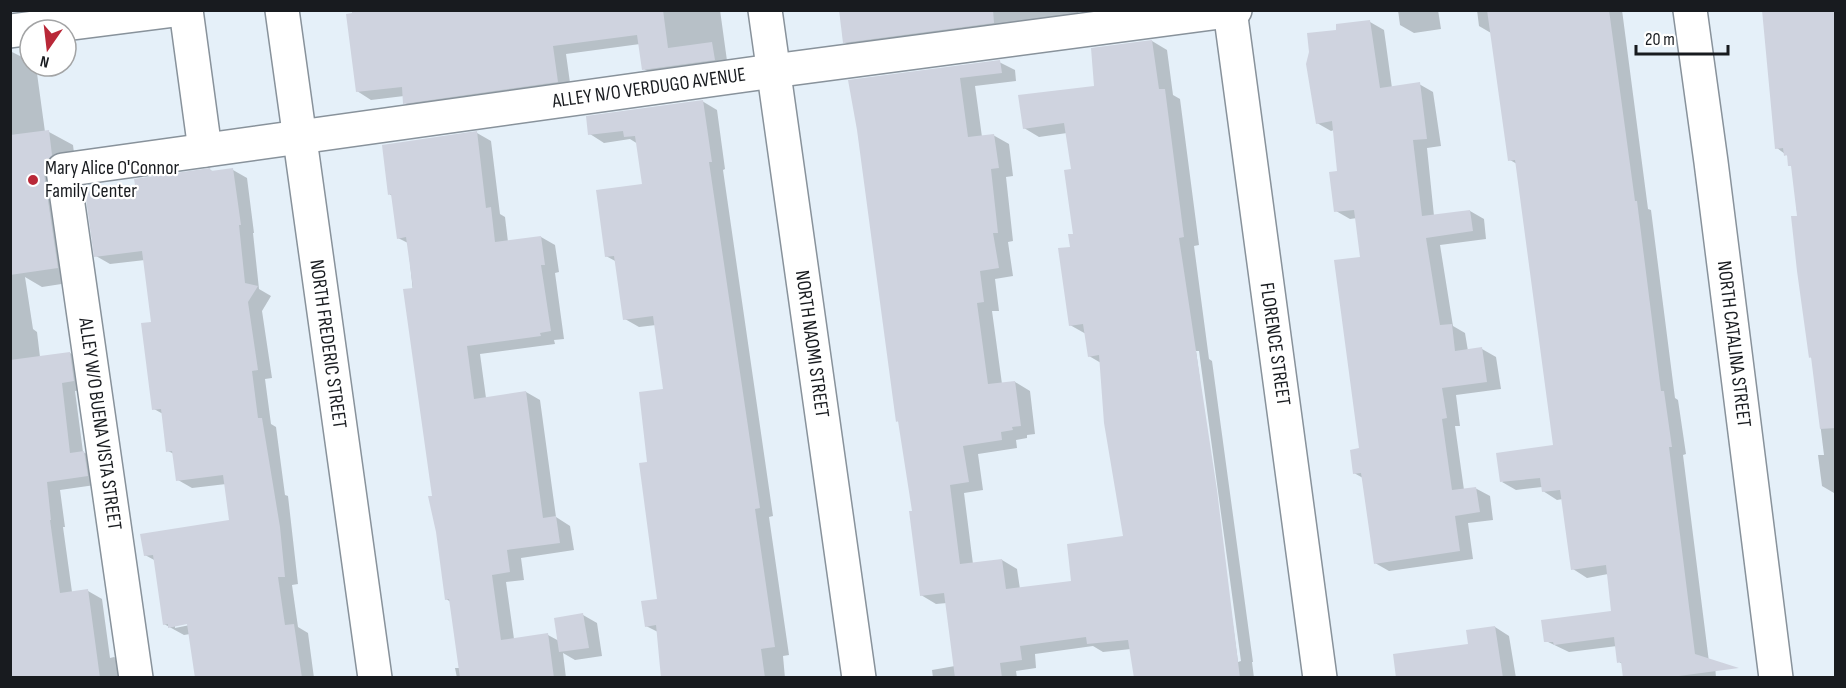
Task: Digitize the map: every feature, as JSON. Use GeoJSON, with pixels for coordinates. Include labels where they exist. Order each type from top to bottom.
{"type":"FeatureCollection","features":[{"type":"Feature","properties":{"kind":"street"},"geometry":{"type":"LineString","coordinates":[[10,31],[175,10]]}},
{"type":"Feature","properties":{"kind":"street"},"geometry":{"type":"LineString","coordinates":[[186,10],[205,150]]}},
{"type":"Feature","properties":{"kind":"street","name":"NORTH FREDERIC STREET"},"geometry":{"type":"LineString","coordinates":[[282,10],[375,678]]}},
{"type":"Feature","properties":{"kind":"street","name":"NORTH NAOMI STREET"},"geometry":{"type":"LineString","coordinates":[[765,10],[859,678]]}},
{"type":"Feature","properties":{"kind":"street","name":"ALLEY N/O VERDUGO AVENUE"},"geometry":{"type":"LineString","coordinates":[[63,170],[773,71],[1235,10]]}},
{"type":"Feature","properties":{"kind":"street","name":"NORTH CATALINA STREET"},"geometry":{"type":"LineString","coordinates":[[1690,10],[1776,678]]}},
{"type":"Feature","properties":{"kind":"street","name":"FLORENCE STREET"},"geometry":{"type":"LineString","coordinates":[[1230,11],[1320,678]]}},
{"type":"Feature","properties":{"kind":"street","name":"ALLEY W/O BUENA VISTA STREET"},"geometry":{"type":"LineString","coordinates":[[63,170],[136,678]]}},
{"type":"Feature","properties":{"kind":"building"},"geometry":{"type":"Polygon","coordinates":[[[352,10],[663,10],[668,48],[712,42],[715,60],[642,70],[637,35],[553,46],[558,82],[403,104],[402,87],[356,92],[346,14],[352,13],[352,10]]]}},
{"type":"Feature","properties":{"kind":"building"},"geometry":{"type":"Polygon","coordinates":[[[839,10],[993,10],[994,23],[843,43],[839,10]]]}},
{"type":"Feature","properties":{"kind":"building"},"geometry":{"type":"Polygon","coordinates":[[[1487,10],[1609,10],[1635,201],[1637,201],[1661,391],[1664,391],[1672,447],[1669,447],[1695,654],[1739,668],[1664,678],[1623,678],[1621,662],[1617,663],[1614,637],[1554,645],[1553,642],[1544,642],[1541,620],[1611,611],[1606,565],[1571,570],[1560,490],[1542,492],[1540,478],[1500,482],[1496,453],[1553,445],[1515,160],[1508,161],[1487,10]]]}},
{"type":"Feature","properties":{"kind":"building"},"geometry":{"type":"Polygon","coordinates":[[[1762,10],[1836,10],[1836,428],[1820,429],[1797,271],[1791,216],[1797,216],[1791,166],[1788,166],[1787,155],[1784,156],[1783,148],[1775,149],[1762,10]]]}},
{"type":"Feature","properties":{"kind":"building"},"geometry":{"type":"Polygon","coordinates":[[[1370,20],[1380,88],[1420,82],[1427,139],[1413,140],[1422,216],[1470,210],[1473,231],[1426,238],[1440,325],[1452,324],[1455,351],[1482,347],[1487,382],[1442,388],[1447,418],[1442,419],[1452,490],[1476,487],[1480,512],[1455,516],[1460,551],[1374,564],[1361,473],[1353,474],[1350,450],[1359,448],[1334,260],[1360,257],[1354,210],[1334,212],[1329,172],[1337,171],[1332,121],[1316,124],[1306,64],[1309,52],[1307,33],[1336,30],[1336,24],[1370,20]]]}},
{"type":"Feature","properties":{"kind":"building"},"geometry":{"type":"Polygon","coordinates":[[[1152,40],[1159,89],[1165,89],[1184,237],[1179,238],[1217,490],[1240,678],[1134,678],[1128,640],[1087,644],[1086,637],[1020,646],[1022,660],[1000,663],[1002,678],[955,678],[944,593],[920,596],[909,511],[912,511],[898,421],[896,422],[857,130],[848,80],[1000,60],[1002,73],[960,78],[968,137],[994,134],[999,168],[991,169],[998,233],[993,233],[999,268],[980,271],[984,302],[977,303],[988,384],[1015,381],[1021,426],[1001,432],[1002,440],[963,446],[969,482],[950,485],[960,564],[1002,559],[1006,589],[1071,581],[1067,544],[1123,536],[1104,423],[1099,355],[1088,357],[1083,324],[1069,326],[1058,248],[1070,247],[1068,234],[1073,234],[1064,170],[1071,169],[1064,123],[1023,129],[1018,95],[1094,86],[1091,48],[1152,40]]]}},
{"type":"Feature","properties":{"kind":"building"},"geometry":{"type":"Polygon","coordinates":[[[703,100],[712,162],[709,162],[760,508],[755,509],[775,647],[761,649],[765,678],[661,678],[656,625],[645,627],[641,601],[657,599],[639,463],[647,462],[639,392],[663,389],[653,316],[623,320],[614,256],[605,257],[596,190],[642,184],[635,136],[624,137],[623,131],[588,135],[586,116],[703,100]]]}},
{"type":"Feature","properties":{"kind":"building","name":"Mary Alice O'Connor Family Center"},"geometry":{"type":"Polygon","coordinates":[[[49,130],[52,155],[46,162],[44,173],[58,268],[10,275],[10,135],[49,130]]]}},
{"type":"Feature","properties":{"kind":"building"},"geometry":{"type":"Polygon","coordinates":[[[477,131],[486,208],[491,207],[495,242],[541,236],[545,265],[541,265],[551,331],[540,333],[541,336],[467,346],[474,399],[526,391],[543,518],[556,516],[560,543],[507,550],[510,572],[492,575],[501,640],[548,633],[554,678],[460,678],[449,599],[445,600],[436,532],[428,496],[432,496],[403,289],[413,288],[406,237],[397,239],[391,194],[388,195],[382,145],[477,131]]]}},
{"type":"Feature","properties":{"kind":"building"},"geometry":{"type":"Polygon","coordinates":[[[210,168],[211,171],[233,168],[241,225],[239,225],[245,283],[258,286],[248,302],[258,370],[252,371],[258,418],[262,418],[280,527],[285,577],[278,577],[285,625],[294,624],[302,678],[195,678],[187,624],[168,628],[168,624],[163,625],[153,555],[144,556],[140,534],[229,520],[223,475],[176,481],[172,451],[166,452],[161,409],[152,410],[141,323],[151,322],[142,251],[94,257],[85,192],[135,185],[134,179],[210,168]]]}},
{"type":"Feature","properties":{"kind":"building"},"geometry":{"type":"Polygon","coordinates":[[[70,352],[74,381],[62,383],[70,453],[84,451],[88,476],[47,482],[50,520],[60,593],[88,589],[100,678],[10,678],[10,360],[70,352]]]}},
{"type":"Feature","properties":{"kind":"building"},"geometry":{"type":"Polygon","coordinates":[[[583,613],[589,648],[559,652],[554,618],[583,613]]]}},
{"type":"Feature","properties":{"kind":"building"},"geometry":{"type":"Polygon","coordinates":[[[1495,626],[1503,678],[1396,678],[1393,654],[1468,644],[1466,630],[1495,626]]]}},
{"type":"Feature","properties":{"kind":"place","name":"Mary Alice O'Connor Family Center"},"geometry":{"type":"Point","coordinates":[33,180]}}]}
